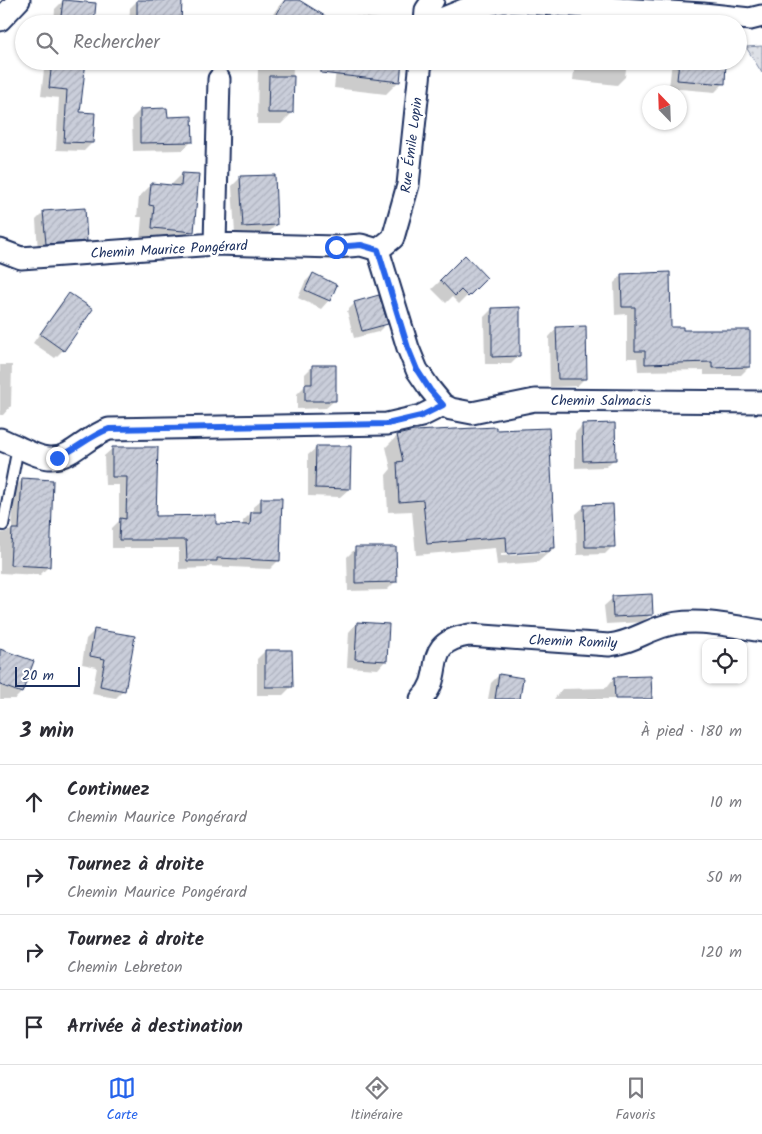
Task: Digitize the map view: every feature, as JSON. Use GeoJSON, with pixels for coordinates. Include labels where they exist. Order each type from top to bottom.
{"type":"FeatureCollection","features":[{"type":"Feature","properties":{"kind":"street"},"geometry":{"type":"LineString","coordinates":[[0,20],[20,0]]}},
{"type":"Feature","properties":{"kind":"street"},"geometry":{"type":"LineString","coordinates":[[426,15],[426,10],[433,0]]}},
{"type":"Feature","properties":{"kind":"street"},"geometry":{"type":"LineString","coordinates":[[450,15],[466,9],[504,2],[712,15]]}},
{"type":"Feature","properties":{"kind":"street"},"geometry":{"type":"LineString","coordinates":[[747,19],[762,16]]}},
{"type":"Feature","properties":{"kind":"street","name":"Rue Émile Lopin"},"geometry":{"type":"LineString","coordinates":[[378,250],[393,238],[408,185],[420,70]]}},
{"type":"Feature","properties":{"kind":"street"},"geometry":{"type":"LineString","coordinates":[[215,244],[220,79]]}},
{"type":"Feature","properties":{"kind":"street","name":"Chemin Maurice Pongérard"},"geometry":{"type":"LineString","coordinates":[[0,250],[21,258],[215,244],[336,247],[361,245],[378,250]]}},
{"type":"Feature","properties":{"kind":"street"},"geometry":{"type":"LineString","coordinates":[[9,443],[44,458],[57,458],[68,454],[96,434],[109,429],[387,424],[421,416],[443,405],[417,370],[408,348],[378,250]]}},
{"type":"Feature","properties":{"kind":"street","name":"Chemin Salmacis"},"geometry":{"type":"LineString","coordinates":[[443,405],[460,411],[472,412],[535,400],[762,402]]}},
{"type":"Feature","properties":{"kind":"street","name":"Chemin Romily"},"geometry":{"type":"LineString","coordinates":[[421,699],[430,687],[438,652],[445,643],[455,637],[470,635],[609,645],[622,643],[662,626],[686,622],[762,630]]}},
{"type":"Feature","properties":{"kind":"lane"},"geometry":{"type":"LineString","coordinates":[[3,525],[9,443]]}},
{"type":"Feature","properties":{"kind":"shaded area"},"geometry":{"type":"Polygon","coordinates":[[[762,46],[762,73],[747,49],[747,47],[762,46]]]}},
{"type":"Feature","properties":{"kind":"building"},"geometry":{"type":"Polygon","coordinates":[[[63,0],[96,3],[95,15],[61,15],[63,0]]]}},
{"type":"Feature","properties":{"kind":"building"},"geometry":{"type":"Polygon","coordinates":[[[137,0],[182,0],[181,15],[137,15],[137,0]]]}},
{"type":"Feature","properties":{"kind":"building"},"geometry":{"type":"Polygon","coordinates":[[[285,0],[299,0],[323,15],[276,15],[285,0]]]}},
{"type":"Feature","properties":{"kind":"building"},"geometry":{"type":"Polygon","coordinates":[[[51,70],[85,70],[80,112],[95,113],[93,143],[64,142],[67,90],[49,88],[51,70]]]}},
{"type":"Feature","properties":{"kind":"building"},"geometry":{"type":"Polygon","coordinates":[[[321,70],[401,70],[400,82],[321,73],[321,70]]]}},
{"type":"Feature","properties":{"kind":"building"},"geometry":{"type":"Polygon","coordinates":[[[678,70],[726,70],[725,84],[677,80],[678,70]]]}},
{"type":"Feature","properties":{"kind":"building"},"geometry":{"type":"Polygon","coordinates":[[[269,76],[294,76],[293,113],[268,113],[269,76]]]}},
{"type":"Feature","properties":{"kind":"building"},"geometry":{"type":"Polygon","coordinates":[[[167,108],[168,117],[192,116],[193,142],[140,143],[140,109],[167,108]]]}},
{"type":"Feature","properties":{"kind":"building"},"geometry":{"type":"Polygon","coordinates":[[[182,173],[199,174],[194,232],[152,228],[154,206],[149,205],[151,183],[181,186],[182,173]]]}},
{"type":"Feature","properties":{"kind":"building"},"geometry":{"type":"Polygon","coordinates":[[[275,175],[277,225],[243,227],[240,176],[275,175]]]}},
{"type":"Feature","properties":{"kind":"building"},"geometry":{"type":"Polygon","coordinates":[[[85,208],[87,241],[46,244],[43,211],[85,208]]]}},
{"type":"Feature","properties":{"kind":"building"},"geometry":{"type":"Polygon","coordinates":[[[465,255],[487,278],[468,297],[461,290],[455,296],[440,280],[465,255]]]}},
{"type":"Feature","properties":{"kind":"building"},"geometry":{"type":"Polygon","coordinates":[[[670,272],[671,327],[683,327],[683,330],[750,330],[750,367],[712,368],[712,362],[645,364],[645,351],[635,351],[635,307],[622,307],[621,274],[670,272]]]}},
{"type":"Feature","properties":{"kind":"building"},"geometry":{"type":"Polygon","coordinates":[[[313,273],[337,285],[330,301],[305,290],[313,273]]]}},
{"type":"Feature","properties":{"kind":"building"},"geometry":{"type":"Polygon","coordinates":[[[69,293],[93,309],[64,351],[40,334],[69,293]]]}},
{"type":"Feature","properties":{"kind":"building"},"geometry":{"type":"Polygon","coordinates":[[[379,295],[388,324],[362,331],[354,302],[379,295]]]}},
{"type":"Feature","properties":{"kind":"building"},"geometry":{"type":"Polygon","coordinates":[[[520,307],[520,356],[492,357],[492,308],[520,307]]]}},
{"type":"Feature","properties":{"kind":"building"},"geometry":{"type":"Polygon","coordinates":[[[586,326],[587,379],[558,379],[556,327],[586,326]]]}},
{"type":"Feature","properties":{"kind":"building"},"geometry":{"type":"Polygon","coordinates":[[[312,365],[336,365],[336,401],[305,401],[305,384],[312,384],[312,365]]]}},
{"type":"Feature","properties":{"kind":"building"},"geometry":{"type":"Polygon","coordinates":[[[615,423],[616,460],[583,461],[582,424],[615,423]]]}},
{"type":"Feature","properties":{"kind":"building"},"geometry":{"type":"Polygon","coordinates":[[[496,427],[496,430],[549,428],[555,548],[550,548],[550,551],[507,554],[506,537],[427,544],[423,500],[399,502],[397,462],[403,461],[397,435],[414,431],[496,427]]]}},
{"type":"Feature","properties":{"kind":"building"},"geometry":{"type":"Polygon","coordinates":[[[316,446],[351,446],[350,489],[315,488],[316,446]]]}},
{"type":"Feature","properties":{"kind":"building"},"geometry":{"type":"Polygon","coordinates":[[[112,447],[158,447],[156,516],[216,515],[216,524],[250,525],[251,512],[261,512],[261,498],[282,498],[280,561],[217,558],[217,561],[187,561],[186,540],[119,540],[120,518],[126,519],[127,477],[112,477],[112,447]]]}},
{"type":"Feature","properties":{"kind":"building"},"geometry":{"type":"Polygon","coordinates":[[[22,478],[53,480],[50,567],[10,565],[12,529],[19,529],[22,478]]]}},
{"type":"Feature","properties":{"kind":"building"},"geometry":{"type":"Polygon","coordinates":[[[613,504],[615,547],[585,547],[584,505],[613,504]]]}},
{"type":"Feature","properties":{"kind":"building"},"geometry":{"type":"Polygon","coordinates":[[[355,547],[396,547],[397,582],[355,583],[355,547]]]}},
{"type":"Feature","properties":{"kind":"building"},"geometry":{"type":"Polygon","coordinates":[[[652,594],[653,615],[613,617],[612,596],[652,594]]]}},
{"type":"Feature","properties":{"kind":"building"},"geometry":{"type":"Polygon","coordinates":[[[357,622],[389,624],[387,661],[355,659],[357,622]]]}},
{"type":"Feature","properties":{"kind":"building"},"geometry":{"type":"Polygon","coordinates":[[[94,629],[135,636],[125,691],[100,686],[105,659],[90,656],[94,629]]]}},
{"type":"Feature","properties":{"kind":"building"},"geometry":{"type":"Polygon","coordinates":[[[0,649],[34,661],[22,693],[0,685],[0,649]]]}},
{"type":"Feature","properties":{"kind":"building"},"geometry":{"type":"Polygon","coordinates":[[[265,650],[292,650],[293,687],[265,687],[265,650]]]}},
{"type":"Feature","properties":{"kind":"building"},"geometry":{"type":"Polygon","coordinates":[[[499,674],[523,678],[520,699],[495,699],[499,674]]]}},
{"type":"Feature","properties":{"kind":"building"},"geometry":{"type":"Polygon","coordinates":[[[651,676],[652,699],[615,699],[614,677],[651,676]]]}},
{"type":"Feature","properties":{"kind":"route"},"geometry":{"type":"LineString","coordinates":[[57,458],[68,454],[96,434],[109,429],[387,424],[433,412],[443,405],[417,370],[408,348],[378,250],[361,245],[336,247]]}}]}
